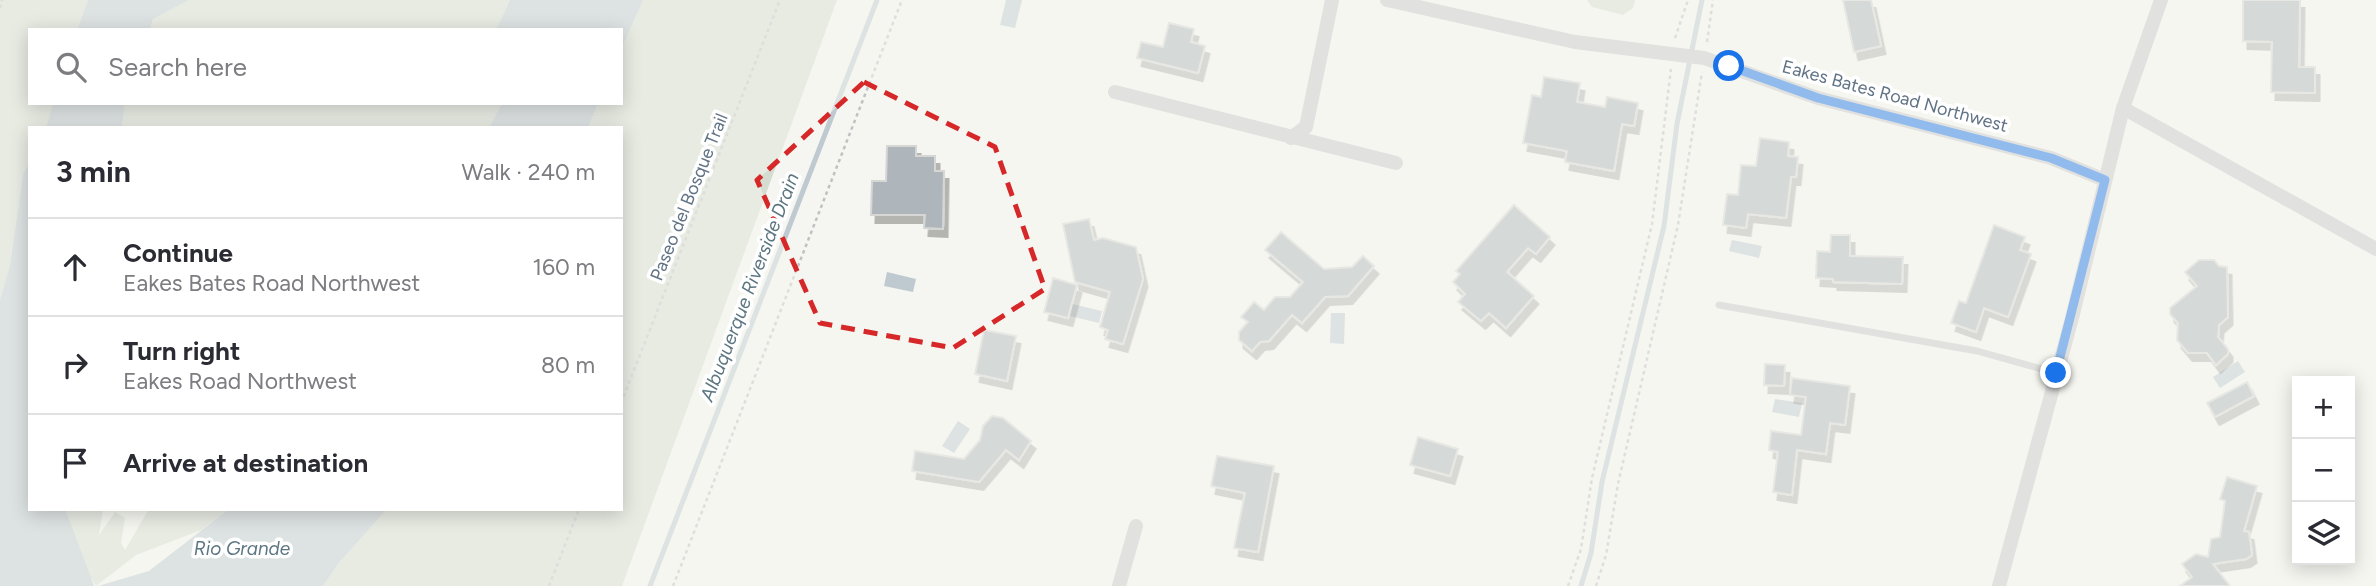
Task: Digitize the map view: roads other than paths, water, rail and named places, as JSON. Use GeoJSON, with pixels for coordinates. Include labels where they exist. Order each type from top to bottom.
{"type":"FeatureCollection","features":[{"type":"Feature","properties":{"kind":"street"},"geometry":{"type":"LineString","coordinates":[[1291,138],[1306,127],[1332,0]]}},
{"type":"Feature","properties":{"kind":"street","name":"Eakes Bates Road Northwest"},"geometry":{"type":"LineString","coordinates":[[1387,0],[1575,42],[1704,58],[1818,98],[2051,158],[2105,180]]}},
{"type":"Feature","properties":{"kind":"street"},"geometry":{"type":"LineString","coordinates":[[1999,586],[2123,108],[2161,0]]}},
{"type":"Feature","properties":{"kind":"street"},"geometry":{"type":"LineString","coordinates":[[1115,92],[1396,163]]}},
{"type":"Feature","properties":{"kind":"street"},"geometry":{"type":"LineString","coordinates":[[2123,108],[2376,249]]}},
{"type":"Feature","properties":{"kind":"street"},"geometry":{"type":"LineString","coordinates":[[1119,586],[1136,526]]}},
{"type":"Feature","properties":{"kind":"lane"},"geometry":{"type":"LineString","coordinates":[[1719,305],[1977,351],[2056,373]]}},
{"type":"Feature","properties":{"kind":"water"},"geometry":{"type":"Polygon","coordinates":[[[88,0],[189,0],[153,19],[151,28],[78,28],[88,0]]]}},
{"type":"Feature","properties":{"kind":"water"},"geometry":{"type":"Polygon","coordinates":[[[510,0],[643,0],[623,45],[623,28],[497,28],[510,0]]]}},
{"type":"Feature","properties":{"kind":"water"},"geometry":{"type":"Polygon","coordinates":[[[1006,0],[1022,0],[1015,28],[1000,25],[1006,0]]]}},
{"type":"Feature","properties":{"kind":"water"},"geometry":{"type":"Polygon","coordinates":[[[52,105],[125,105],[122,126],[47,126],[52,105]]]}},
{"type":"Feature","properties":{"kind":"water"},"geometry":{"type":"Polygon","coordinates":[[[501,105],[597,105],[589,126],[490,126],[501,105]]]}},
{"type":"Feature","properties":{"kind":"water"},"geometry":{"type":"Polygon","coordinates":[[[28,165],[28,511],[66,511],[94,586],[0,586],[0,300],[10,265],[23,174],[28,165]]]}},
{"type":"Feature","properties":{"kind":"water"},"geometry":{"type":"Polygon","coordinates":[[[1732,240],[1762,246],[1759,258],[1729,251],[1732,240]]]}},
{"type":"Feature","properties":{"kind":"water"},"geometry":{"type":"Polygon","coordinates":[[[887,272],[916,279],[913,292],[884,286],[887,272]]]}},
{"type":"Feature","properties":{"kind":"water"},"geometry":{"type":"Polygon","coordinates":[[[1072,304],[1102,311],[1099,323],[1070,316],[1072,304]]]}},
{"type":"Feature","properties":{"kind":"water"},"geometry":{"type":"Polygon","coordinates":[[[1331,313],[1345,313],[1344,344],[1330,343],[1331,313]]]}},
{"type":"Feature","properties":{"kind":"water"},"geometry":{"type":"Polygon","coordinates":[[[2238,361],[2245,372],[2220,388],[2213,377],[2238,361]]]}},
{"type":"Feature","properties":{"kind":"water"},"geometry":{"type":"Polygon","coordinates":[[[1775,399],[1802,403],[1799,417],[1772,412],[1775,399]]]}},
{"type":"Feature","properties":{"kind":"water"},"geometry":{"type":"Polygon","coordinates":[[[958,421],[970,429],[954,453],[942,446],[958,421]]]}},
{"type":"Feature","properties":{"kind":"water","name":"Rio Grande"},"geometry":{"type":"Polygon","coordinates":[[[226,511],[385,511],[338,564],[323,586],[98,586],[149,571],[226,511]]]}},
{"type":"Feature","properties":{"kind":"waterway","name":"Albuquerque Riverside Drain"},"geometry":{"type":"LineString","coordinates":[[650,586],[877,0]]}},
{"type":"Feature","properties":{"kind":"waterway"},"geometry":{"type":"LineString","coordinates":[[1581,586],[1591,553],[1602,482],[1664,226],[1677,124],[1702,0]]}}]}
